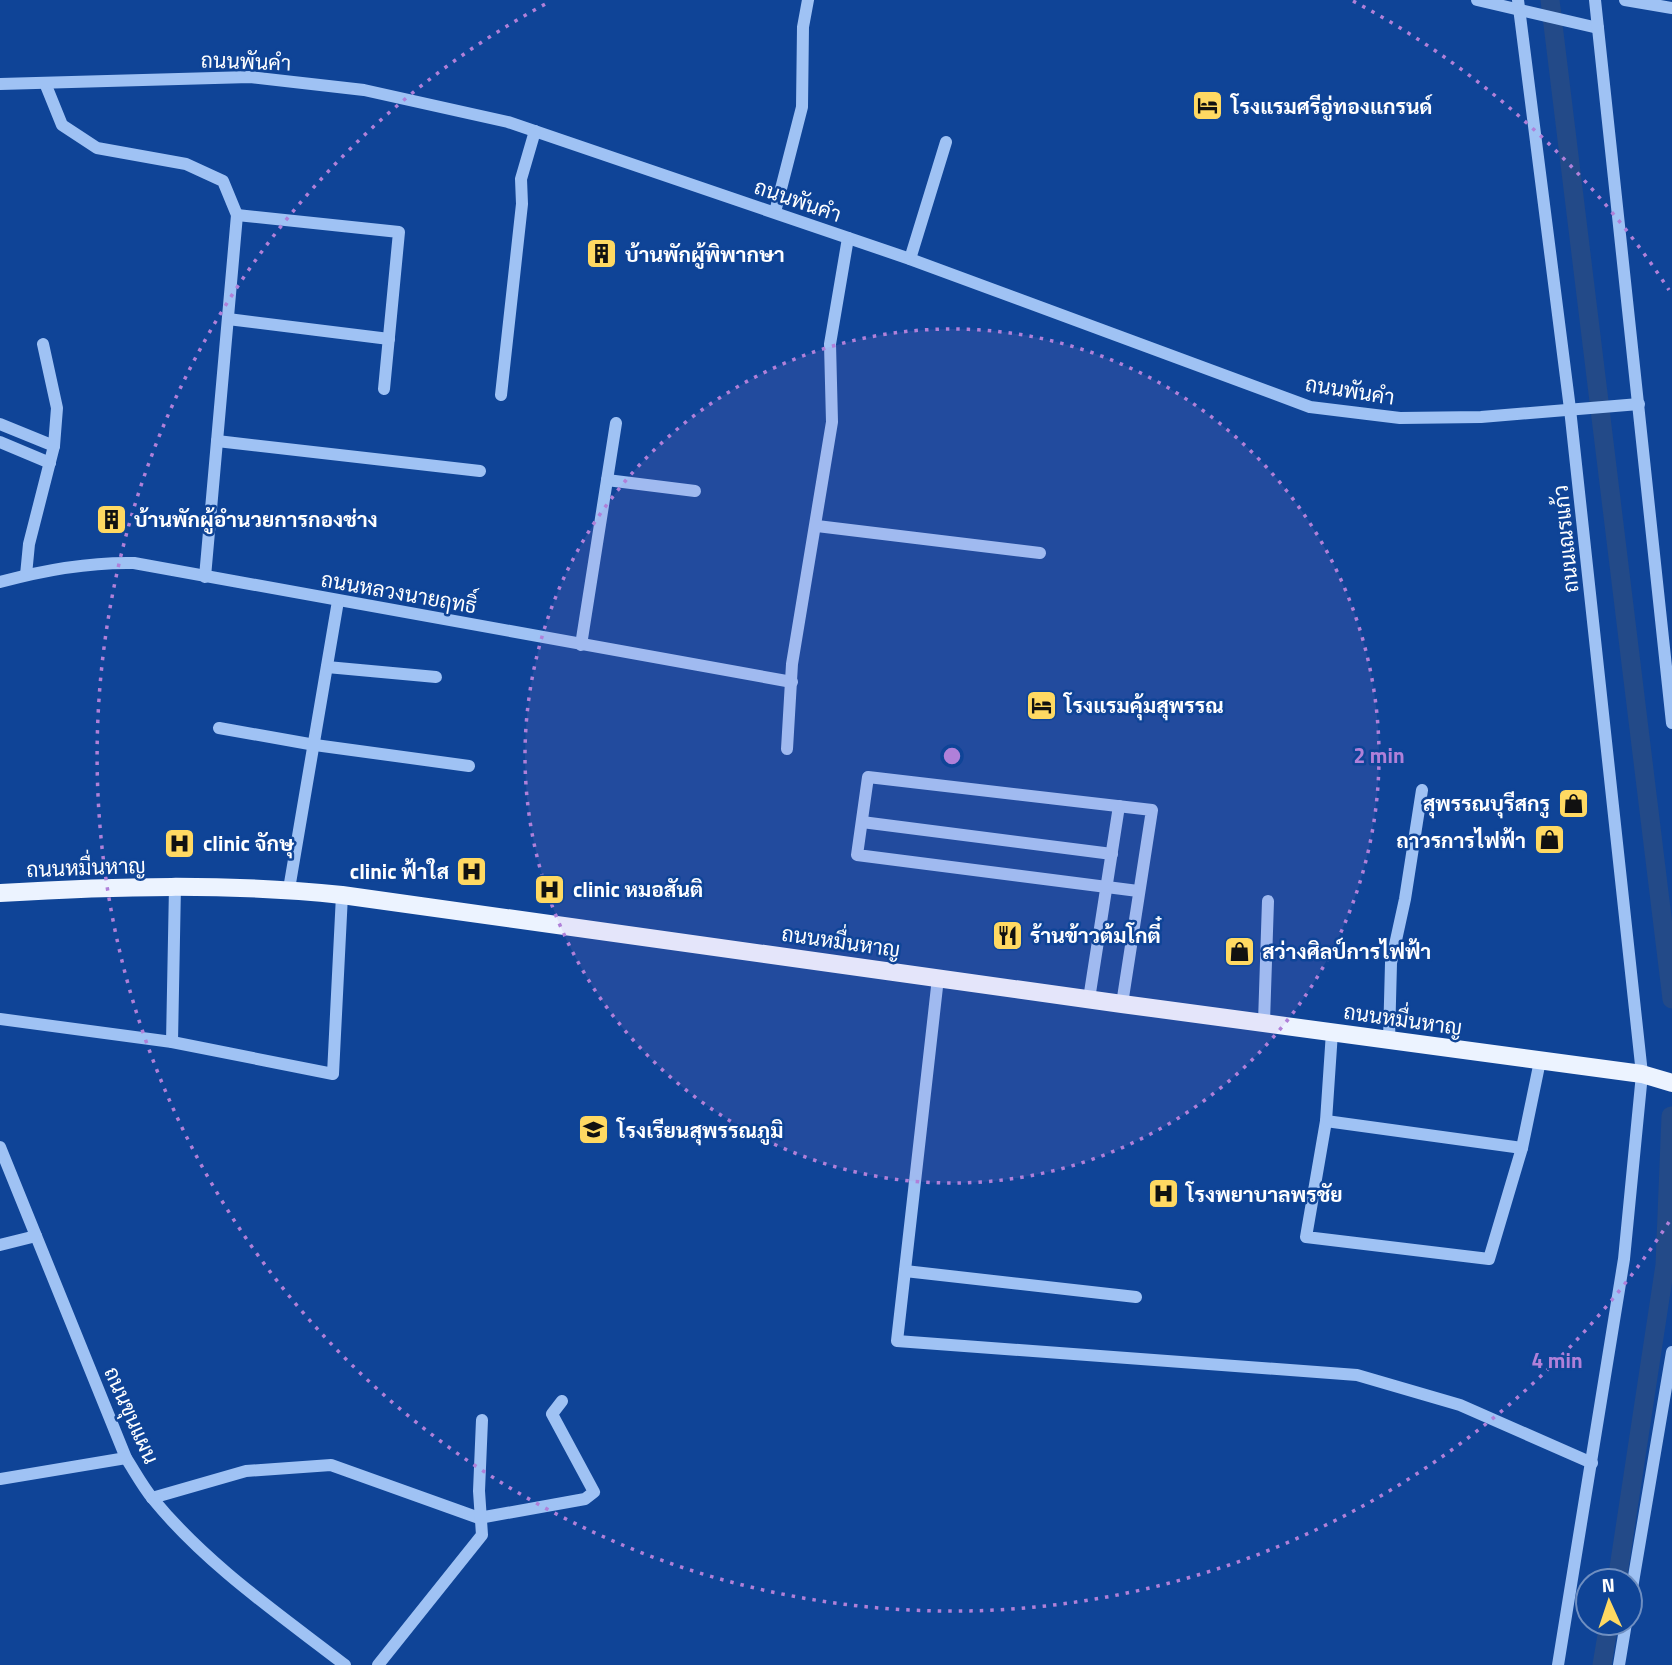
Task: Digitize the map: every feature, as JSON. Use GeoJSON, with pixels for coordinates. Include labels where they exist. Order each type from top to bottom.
{"type":"FeatureCollection","features":[{"type":"Feature","properties":{"kind":"main road","name":"ถนนหมื่นหาญ"},"geometry":{"type":"LineString","coordinates":[[0,893],[175,886],[289,890],[342,895],[1642,1074],[1672,1083]]}},
{"type":"Feature","properties":{"kind":"street"},"geometry":{"type":"LineString","coordinates":[[775,212],[802,107],[803,27],[808,0]]}},
{"type":"Feature","properties":{"kind":"street"},"geometry":{"type":"LineString","coordinates":[[1477,0],[1519,5],[1598,27]]}},
{"type":"Feature","properties":{"kind":"street"},"geometry":{"type":"LineString","coordinates":[[1595,0],[1672,723]]}},
{"type":"Feature","properties":{"kind":"street"},"geometry":{"type":"LineString","coordinates":[[1625,0],[1672,8]]}},
{"type":"Feature","properties":{"kind":"street","name":"ถนนเณรแก้ว"},"geometry":{"type":"LineString","coordinates":[[1519,5],[1570,409],[1642,1074],[1624,1259],[1558,1665]]}},
{"type":"Feature","properties":{"kind":"street","name":"ถนนพันคำ"},"geometry":{"type":"LineString","coordinates":[[0,84],[250,77],[364,90],[508,122],[910,259],[1310,407],[1400,418],[1481,417],[1639,404]]}},
{"type":"Feature","properties":{"kind":"street"},"geometry":{"type":"LineString","coordinates":[[45,83],[62,125],[97,148],[186,164],[223,181],[237,215],[205,577]]}},
{"type":"Feature","properties":{"kind":"street"},"geometry":{"type":"LineString","coordinates":[[501,395],[522,204],[521,179],[535,131]]}},
{"type":"Feature","properties":{"kind":"street"},"geometry":{"type":"LineString","coordinates":[[910,259],[946,142]]}},
{"type":"Feature","properties":{"kind":"street"},"geometry":{"type":"LineString","coordinates":[[237,215],[399,232],[384,389]]}},
{"type":"Feature","properties":{"kind":"street"},"geometry":{"type":"LineString","coordinates":[[787,748],[792,664],[817,526],[832,422],[833,374],[830,344],[848,238]]}},
{"type":"Feature","properties":{"kind":"street"},"geometry":{"type":"LineString","coordinates":[[228,319],[389,340]]}},
{"type":"Feature","properties":{"kind":"street"},"geometry":{"type":"LineString","coordinates":[[26,575],[29,544],[54,446],[57,408],[43,344]]}},
{"type":"Feature","properties":{"kind":"street"},"geometry":{"type":"LineString","coordinates":[[581,645],[616,423]]}},
{"type":"Feature","properties":{"kind":"street"},"geometry":{"type":"LineString","coordinates":[[0,424],[54,446]]}},
{"type":"Feature","properties":{"kind":"street"},"geometry":{"type":"LineString","coordinates":[[217,441],[480,471]]}},
{"type":"Feature","properties":{"kind":"street"},"geometry":{"type":"LineString","coordinates":[[0,442],[50,463]]}},
{"type":"Feature","properties":{"kind":"street"},"geometry":{"type":"LineString","coordinates":[[607,480],[695,491]]}},
{"type":"Feature","properties":{"kind":"street"},"geometry":{"type":"LineString","coordinates":[[817,526],[1040,553]]}},
{"type":"Feature","properties":{"kind":"street","name":"ถนนหลวงนายฤทธิ์"},"geometry":{"type":"LineString","coordinates":[[0,582],[103,562],[134,563],[792,682]]}},
{"type":"Feature","properties":{"kind":"street"},"geometry":{"type":"LineString","coordinates":[[289,890],[338,601]]}},
{"type":"Feature","properties":{"kind":"street"},"geometry":{"type":"LineString","coordinates":[[327,667],[436,677]]}},
{"type":"Feature","properties":{"kind":"street"},"geometry":{"type":"LineString","coordinates":[[219,728],[315,745],[469,766]]}},
{"type":"Feature","properties":{"kind":"street"},"geometry":{"type":"LineString","coordinates":[[1122,1004],[1152,810],[868,777],[857,855],[1138,891]]}},
{"type":"Feature","properties":{"kind":"street"},"geometry":{"type":"LineString","coordinates":[[1389,1040],[1391,963],[1405,899],[1422,790]]}},
{"type":"Feature","properties":{"kind":"street"},"geometry":{"type":"LineString","coordinates":[[1088,999],[1119,806]]}},
{"type":"Feature","properties":{"kind":"street"},"geometry":{"type":"LineString","coordinates":[[862,822],[1112,854]]}},
{"type":"Feature","properties":{"kind":"street"},"geometry":{"type":"LineString","coordinates":[[172,1042],[175,886]]}},
{"type":"Feature","properties":{"kind":"street"},"geometry":{"type":"LineString","coordinates":[[0,1019],[172,1042],[333,1074],[342,895]]}},
{"type":"Feature","properties":{"kind":"street"},"geometry":{"type":"LineString","coordinates":[[1264,1022],[1268,901]]}},
{"type":"Feature","properties":{"kind":"street"},"geometry":{"type":"LineString","coordinates":[[938,978],[897,1341],[1357,1375],[1460,1405],[1591,1463]]}},
{"type":"Feature","properties":{"kind":"street"},"geometry":{"type":"LineString","coordinates":[[1332,1032],[1326,1121],[1306,1237],[1489,1259],[1522,1148],[1540,1061]]}},
{"type":"Feature","properties":{"kind":"street"},"geometry":{"type":"LineString","coordinates":[[1326,1121],[1522,1148]]}},
{"type":"Feature","properties":{"kind":"street","name":"ถนนขุนแผน"},"geometry":{"type":"LineString","coordinates":[[0,1147],[127,1458],[152,1498],[185,1534],[229,1575],[345,1665]]}},
{"type":"Feature","properties":{"kind":"street"},"geometry":{"type":"LineString","coordinates":[[0,1245],[36,1237]]}},
{"type":"Feature","properties":{"kind":"street"},"geometry":{"type":"LineString","coordinates":[[905,1271],[1136,1297]]}},
{"type":"Feature","properties":{"kind":"street"},"geometry":{"type":"LineString","coordinates":[[1636,1567],[1672,1352]]}},
{"type":"Feature","properties":{"kind":"street"},"geometry":{"type":"LineString","coordinates":[[152,1498],[246,1471],[331,1465],[479,1518],[585,1500],[594,1492],[552,1414],[562,1401]]}},
{"type":"Feature","properties":{"kind":"street"},"geometry":{"type":"LineString","coordinates":[[378,1665],[482,1535],[479,1518],[482,1420]]}},
{"type":"Feature","properties":{"kind":"street"},"geometry":{"type":"LineString","coordinates":[[0,1479],[127,1458]]}},
{"type":"Feature","properties":{"kind":"street"},"geometry":{"type":"LineString","coordinates":[[1619,1665],[1624,1637]]}},
{"type":"Feature","properties":{"kind":"waterway"},"geometry":{"type":"LineString","coordinates":[[1550,0],[1672,999]]}},
{"type":"Feature","properties":{"kind":"waterway"},"geometry":{"type":"LineString","coordinates":[[1619,1567],[1665,1265],[1671,1116]]}},
{"type":"Feature","properties":{"kind":"waterway"},"geometry":{"type":"LineString","coordinates":[[1602,1665],[1607,1637]]}},
{"type":"Feature","properties":{"kind":"place","name":"โรงแรมศรีอู่ทองแกรนด์"},"geometry":{"type":"Point","coordinates":[1208,106]}},
{"type":"Feature","properties":{"kind":"place","name":"บ้านพักผู้พิพากษา"},"geometry":{"type":"Point","coordinates":[602,254]}},
{"type":"Feature","properties":{"kind":"place","name":"บ้านพักผู้อำนวยการกองช่าง"},"geometry":{"type":"Point","coordinates":[111,519]}},
{"type":"Feature","properties":{"kind":"place","name":"โรงแรมคุ้มสุพรรณ"},"geometry":{"type":"Point","coordinates":[1041,705]}},
{"type":"Feature","properties":{"kind":"place","name":"สุพรรณบุรีสกรู"},"geometry":{"type":"Point","coordinates":[1573,803]}},
{"type":"Feature","properties":{"kind":"place","name":"ถาวรการไฟฟ้า"},"geometry":{"type":"Point","coordinates":[1549,840]}},
{"type":"Feature","properties":{"kind":"place","name":"clinic จักษุ"},"geometry":{"type":"Point","coordinates":[180,843]}},
{"type":"Feature","properties":{"kind":"place","name":"clinic ฟ้าใส"},"geometry":{"type":"Point","coordinates":[472,871]}},
{"type":"Feature","properties":{"kind":"place","name":"clinic หมอสันติ"},"geometry":{"type":"Point","coordinates":[550,889]}},
{"type":"Feature","properties":{"kind":"place","name":"ร้านข้าวต้มโกตี๋"},"geometry":{"type":"Point","coordinates":[1007,935]}},
{"type":"Feature","properties":{"kind":"place","name":"สว่างศิลป์การไฟฟ้า"},"geometry":{"type":"Point","coordinates":[1239,951]}},
{"type":"Feature","properties":{"kind":"place","name":"โรงเรียนสุพรรณภูมิ"},"geometry":{"type":"Point","coordinates":[594,1130]}},
{"type":"Feature","properties":{"kind":"place","name":"โรงพยาบาลพรชัย"},"geometry":{"type":"Point","coordinates":[1163,1194]}}]}
